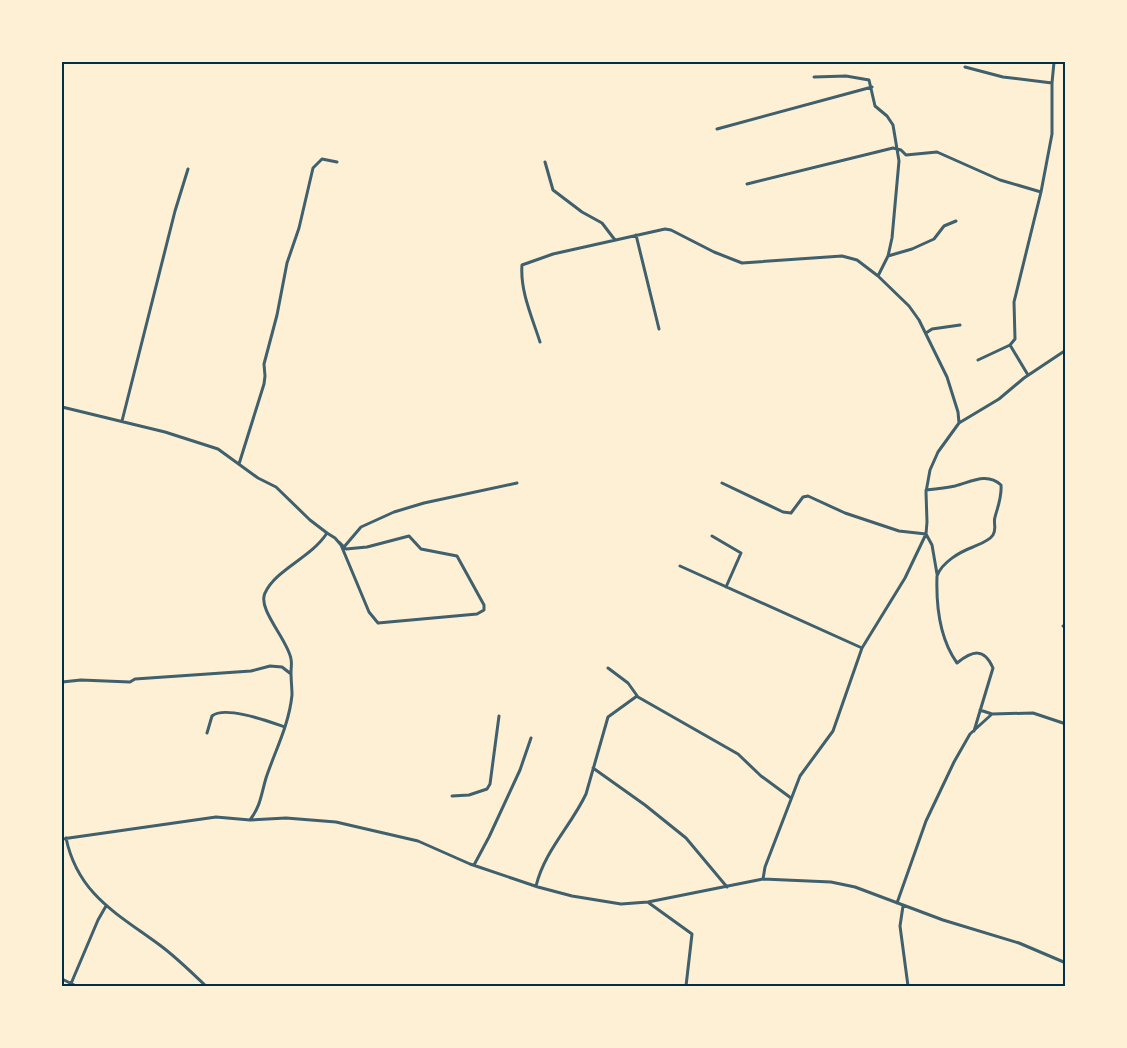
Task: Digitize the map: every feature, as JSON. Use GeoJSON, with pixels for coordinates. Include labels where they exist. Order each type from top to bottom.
{"type":"FeatureCollection","features":[{"type":"Feature","properties":{"kind":"street"},"geometry":{"type":"LineString","coordinates":[[978,360],[1010,345],[1015,339],[1014,302],[1041,192],[1052,134],[1054,62]]}},
{"type":"Feature","properties":{"kind":"street"},"geometry":{"type":"LineString","coordinates":[[965,67],[1003,77],[1052,83]]}},
{"type":"Feature","properties":{"kind":"street"},"geometry":{"type":"LineString","coordinates":[[814,77],[853,76],[869,80],[875,106],[891,122],[898,149],[899,176],[895,195],[892,238],[888,255],[878,276]]}},
{"type":"Feature","properties":{"kind":"street"},"geometry":{"type":"LineString","coordinates":[[717,129],[872,87]]}},
{"type":"Feature","properties":{"kind":"street"},"geometry":{"type":"LineString","coordinates":[[747,184],[868,154],[898,149],[906,155],[937,153],[1000,180],[1041,192]]}},
{"type":"Feature","properties":{"kind":"street"},"geometry":{"type":"LineString","coordinates":[[239,464],[264,384],[264,364],[287,263],[299,228],[313,168],[322,159],[337,162]]}},
{"type":"Feature","properties":{"kind":"street"},"geometry":{"type":"LineString","coordinates":[[545,162],[553,190],[582,212],[602,223],[615,240]]}},
{"type":"Feature","properties":{"kind":"street"},"geometry":{"type":"LineString","coordinates":[[122,421],[188,169]]}},
{"type":"Feature","properties":{"kind":"street"},"geometry":{"type":"LineString","coordinates":[[888,255],[912,249],[934,238],[944,226],[956,222]]}},
{"type":"Feature","properties":{"kind":"street"},"geometry":{"type":"LineString","coordinates":[[540,342],[521,277],[522,265],[552,254],[654,231],[671,230],[714,252],[742,263],[842,256],[857,260],[878,276],[909,306],[926,333],[947,377],[958,412],[958,423]]}},
{"type":"Feature","properties":{"kind":"street"},"geometry":{"type":"LineString","coordinates":[[636,235],[659,329]]}},
{"type":"Feature","properties":{"kind":"street"},"geometry":{"type":"LineString","coordinates":[[926,333],[932,329],[960,325]]}},
{"type":"Feature","properties":{"kind":"street"},"geometry":{"type":"LineString","coordinates":[[1010,345],[1028,375]]}},
{"type":"Feature","properties":{"kind":"street"},"geometry":{"type":"LineString","coordinates":[[763,879],[765,867],[790,798],[804,768],[832,731],[862,648],[905,578],[926,534],[926,490],[930,470],[938,452],[958,423],[999,399],[1028,375],[1065,350]]}},
{"type":"Feature","properties":{"kind":"street"},"geometry":{"type":"LineString","coordinates":[[62,407],[122,421],[218,449],[276,487],[310,520],[327,533],[344,547],[346,549],[367,547],[409,536],[421,549],[457,556],[484,605],[484,610],[477,614],[378,623],[369,612],[339,543]]}},
{"type":"Feature","properties":{"kind":"street"},"geometry":{"type":"LineString","coordinates":[[958,412],[968,416]]}},
{"type":"Feature","properties":{"kind":"street"},"geometry":{"type":"LineString","coordinates":[[926,490],[947,488],[982,478],[990,478],[1001,484],[1001,498],[993,520],[995,531],[992,537],[953,558],[939,570],[937,576]]}},
{"type":"Feature","properties":{"kind":"street"},"geometry":{"type":"LineString","coordinates":[[344,547],[361,527],[394,512],[424,503],[517,483]]}},
{"type":"Feature","properties":{"kind":"street"},"geometry":{"type":"LineString","coordinates":[[722,483],[783,512],[791,513],[803,497],[808,496],[845,513],[899,531],[926,534]]}},
{"type":"Feature","properties":{"kind":"street"},"geometry":{"type":"LineString","coordinates":[[250,820],[260,806],[266,778],[285,727],[292,696],[292,662],[289,647],[269,616],[265,607],[264,593],[278,576],[319,546],[327,533]]}},
{"type":"Feature","properties":{"kind":"street"},"geometry":{"type":"LineString","coordinates":[[926,534],[932,545],[940,617],[946,645],[957,663],[967,656],[980,653],[986,655],[993,668],[974,731]]}},
{"type":"Feature","properties":{"kind":"street"},"geometry":{"type":"LineString","coordinates":[[712,536],[741,553],[726,587]]}},
{"type":"Feature","properties":{"kind":"street"},"geometry":{"type":"LineString","coordinates":[[680,566],[862,648]]}},
{"type":"Feature","properties":{"kind":"street"},"geometry":{"type":"LineString","coordinates":[[62,682],[81,680],[130,682],[135,679],[251,671],[270,666],[282,668],[291,674]]}},
{"type":"Feature","properties":{"kind":"street"},"geometry":{"type":"LineString","coordinates":[[608,668],[624,679],[637,696],[685,726],[738,754],[761,776],[790,798]]}},
{"type":"Feature","properties":{"kind":"street"},"geometry":{"type":"LineString","coordinates":[[536,885],[548,852],[580,806],[608,717],[637,696]]}},
{"type":"Feature","properties":{"kind":"street"},"geometry":{"type":"LineString","coordinates":[[980,710],[992,714],[1033,713],[1065,724]]}},
{"type":"Feature","properties":{"kind":"street"},"geometry":{"type":"LineString","coordinates":[[207,733],[212,716],[218,713],[255,717],[285,727]]}},
{"type":"Feature","properties":{"kind":"street"},"geometry":{"type":"LineString","coordinates":[[897,903],[931,812],[954,762],[974,731],[992,714]]}},
{"type":"Feature","properties":{"kind":"street"},"geometry":{"type":"LineString","coordinates":[[452,796],[487,789],[490,784],[499,716]]}},
{"type":"Feature","properties":{"kind":"street"},"geometry":{"type":"LineString","coordinates":[[474,865],[520,770],[531,738]]}},
{"type":"Feature","properties":{"kind":"street"},"geometry":{"type":"LineString","coordinates":[[593,768],[686,838],[727,887]]}},
{"type":"Feature","properties":{"kind":"street"},"geometry":{"type":"LineString","coordinates":[[205,986],[186,966],[106,906],[89,888],[74,866],[64,838],[216,817],[250,820],[286,818],[336,822],[418,841],[474,865],[572,896],[607,903],[634,905],[763,879],[831,882],[855,887],[987,935],[1019,943],[1065,963]]}},
{"type":"Feature","properties":{"kind":"street"},"geometry":{"type":"LineString","coordinates":[[648,902],[692,934],[686,987]]}},
{"type":"Feature","properties":{"kind":"street"},"geometry":{"type":"LineString","coordinates":[[71,985],[106,906]]}},
{"type":"Feature","properties":{"kind":"street"},"geometry":{"type":"LineString","coordinates":[[903,906],[900,926],[908,987]]}},
{"type":"Feature","properties":{"kind":"street"},"geometry":{"type":"LineString","coordinates":[[62,979],[76,987]]}}]}
